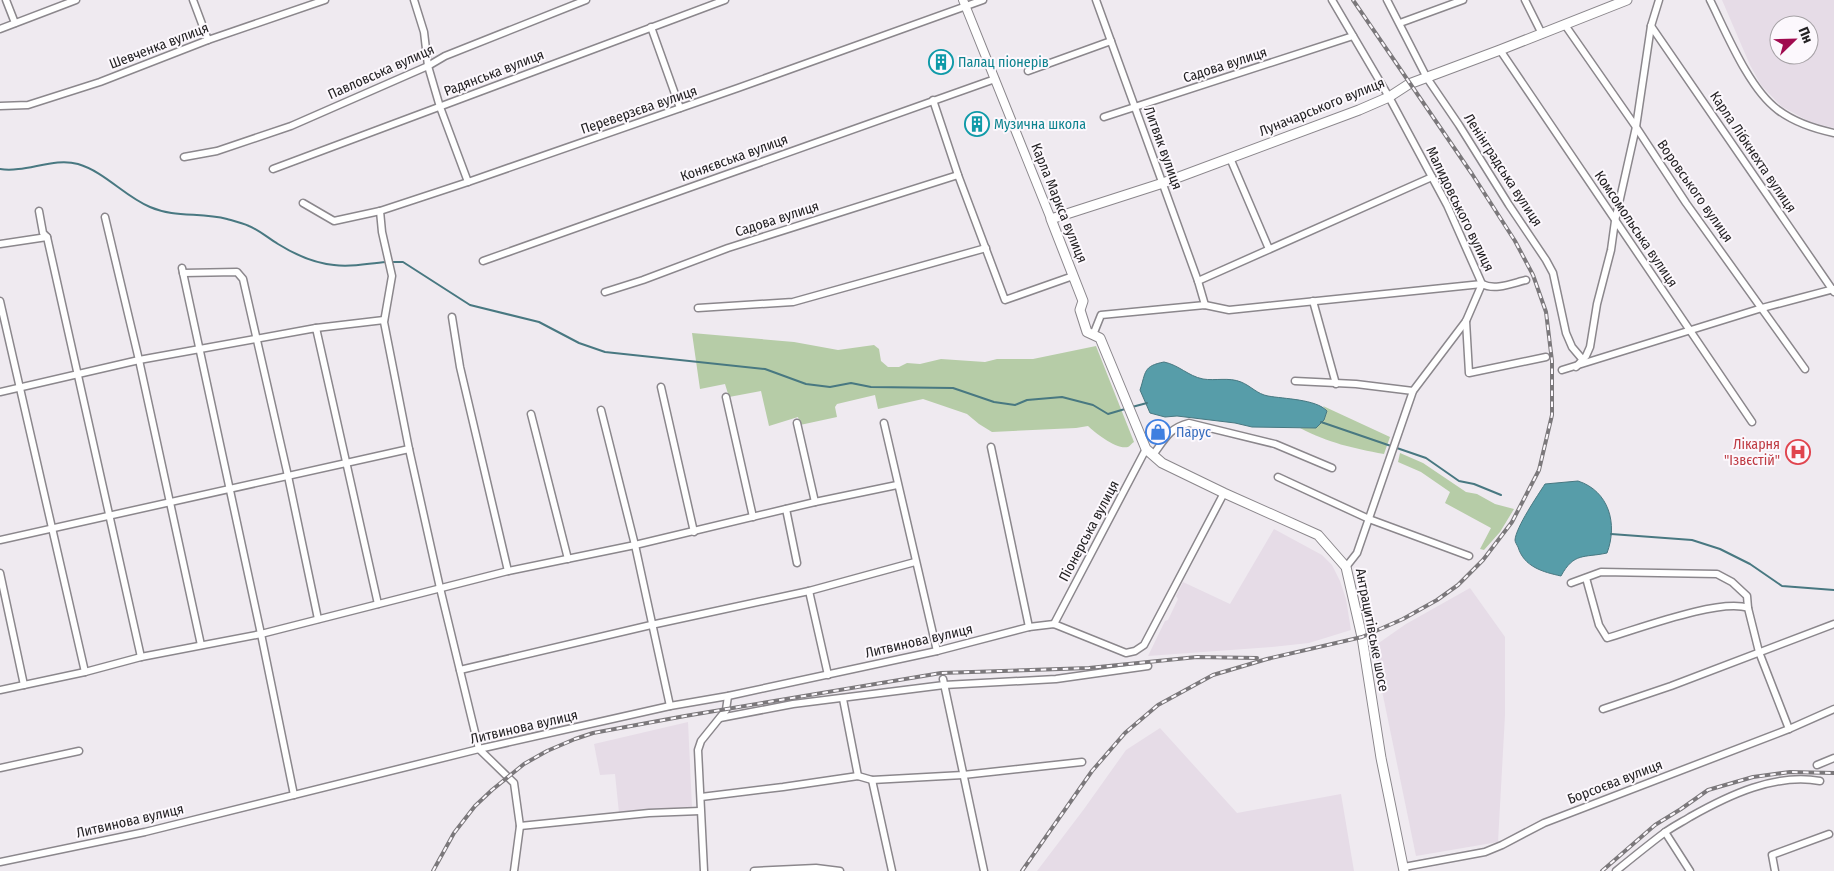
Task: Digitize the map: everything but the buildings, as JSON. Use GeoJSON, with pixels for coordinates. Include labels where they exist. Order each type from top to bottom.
{"type":"FeatureCollection","features":[{"type":"Feature","properties":{"kind":"main road","name":"Луначарського вулиця"},"geometry":{"type":"LineString","coordinates":[[1051,220],[1163,183],[1359,110],[1389,97],[1409,84],[1623,1]]}},
{"type":"Feature","properties":{"kind":"main road","name":"Карла Маркса вулиця"},"geometry":{"type":"LineString","coordinates":[[1051,220],[1083,301],[1080,310],[1088,332],[1096,337]]}},
{"type":"Feature","properties":{"kind":"main road"},"geometry":{"type":"LineString","coordinates":[[1096,337],[1149,452]]}},
{"type":"Feature","properties":{"kind":"main road","name":"Антрацитівське шосе"},"geometry":{"type":"LineString","coordinates":[[1149,452],[1162,463],[1318,535],[1346,567],[1362,636],[1381,758],[1404,869]]}},
{"type":"Feature","properties":{"kind":"street"},"geometry":{"type":"LineString","coordinates":[[6,0],[15,23]]}},
{"type":"Feature","properties":{"kind":"street"},"geometry":{"type":"LineString","coordinates":[[0,29],[76,0]]}},
{"type":"Feature","properties":{"kind":"street"},"geometry":{"type":"LineString","coordinates":[[193,0],[208,40]]}},
{"type":"Feature","properties":{"kind":"street","name":"Шевченка вулиця"},"geometry":{"type":"LineString","coordinates":[[0,106],[28,105],[100,82],[208,40],[325,0]]}},
{"type":"Feature","properties":{"kind":"street"},"geometry":{"type":"LineString","coordinates":[[414,0],[424,32],[428,66],[440,107],[468,182]]}},
{"type":"Feature","properties":{"kind":"street","name":"Павловська вулиця"},"geometry":{"type":"LineString","coordinates":[[184,157],[217,151],[291,126],[428,66],[445,56],[586,0]]}},
{"type":"Feature","properties":{"kind":"street","name":"Радянська вулиця"},"geometry":{"type":"LineString","coordinates":[[272,169],[724,0]]}},
{"type":"Feature","properties":{"kind":"street","name":"Переверзєва вулиця"},"geometry":{"type":"LineString","coordinates":[[302,204],[334,221],[380,211],[680,108],[964,3],[983,0]]}},
{"type":"Feature","properties":{"kind":"street","name":"Литвяк вулиця"},"geometry":{"type":"LineString","coordinates":[[1096,0],[1136,107],[1205,305]]}},
{"type":"Feature","properties":{"kind":"street","name":"Малидовського вулиця"},"geometry":{"type":"LineString","coordinates":[[1332,0],[1389,97],[1447,205],[1482,284],[1466,321],[1413,391],[1370,519],[1357,553],[1346,567]]}},
{"type":"Feature","properties":{"kind":"street","name":"Ленінградська вулиця"},"geometry":{"type":"LineString","coordinates":[[1387,0],[1427,78],[1460,125],[1546,260],[1553,274],[1566,333],[1572,347],[1583,360]]}},
{"type":"Feature","properties":{"kind":"street"},"geometry":{"type":"LineString","coordinates":[[1400,23],[1463,0]]}},
{"type":"Feature","properties":{"kind":"street"},"geometry":{"type":"LineString","coordinates":[[1524,0],[1542,34]]}},
{"type":"Feature","properties":{"kind":"street"},"geometry":{"type":"LineString","coordinates":[[1576,367],[1583,360],[1590,347],[1597,304],[1611,250],[1615,221],[1636,127],[1651,26],[1659,0]]}},
{"type":"Feature","properties":{"kind":"street"},"geometry":{"type":"LineString","coordinates":[[1710,0],[1750,77],[1763,96],[1778,110],[1814,129],[1834,133]]}},
{"type":"Feature","properties":{"kind":"street","name":"Карла Маркса вулиця"},"geometry":{"type":"LineString","coordinates":[[964,3],[1051,220]]}},
{"type":"Feature","properties":{"kind":"street","name":"Воровського вулиця"},"geometry":{"type":"LineString","coordinates":[[1565,25],[1686,203],[1805,370]]}},
{"type":"Feature","properties":{"kind":"street","name":"Карла Лібкнехта вулиця"},"geometry":{"type":"LineString","coordinates":[[1651,26],[1833,290]]}},
{"type":"Feature","properties":{"kind":"street"},"geometry":{"type":"LineString","coordinates":[[651,27],[680,108]]}},
{"type":"Feature","properties":{"kind":"street","name":"Садова вулиця"},"geometry":{"type":"LineString","coordinates":[[1104,117],[1353,36]]}},
{"type":"Feature","properties":{"kind":"street"},"geometry":{"type":"LineString","coordinates":[[1028,71],[1111,41]]}},
{"type":"Feature","properties":{"kind":"street","name":"Комсомольська вулиця"},"geometry":{"type":"LineString","coordinates":[[1500,50],[1752,422]]}},
{"type":"Feature","properties":{"kind":"street","name":"Коняєвська вулиця"},"geometry":{"type":"LineString","coordinates":[[483,261],[995,79]]}},
{"type":"Feature","properties":{"kind":"street","name":"Карла Маркса вулиця"},"geometry":{"type":"LineString","coordinates":[[933,100],[958,175],[1005,300],[1073,276]]}},
{"type":"Feature","properties":{"kind":"street"},"geometry":{"type":"LineString","coordinates":[[1230,158],[1269,248]]}},
{"type":"Feature","properties":{"kind":"street","name":"Садова вулиця"},"geometry":{"type":"LineString","coordinates":[[605,292],[644,280],[728,248],[958,175]]}},
{"type":"Feature","properties":{"kind":"street"},"geometry":{"type":"LineString","coordinates":[[1198,281],[1269,248],[1432,178]]}},
{"type":"Feature","properties":{"kind":"street"},"geometry":{"type":"LineString","coordinates":[[39,211],[43,234],[47,237],[141,657]]}},
{"type":"Feature","properties":{"kind":"street"},"geometry":{"type":"LineString","coordinates":[[380,211],[382,232],[392,276],[384,320],[410,449],[440,588],[479,750],[514,783],[520,826],[514,871]]}},
{"type":"Feature","properties":{"kind":"street"},"geometry":{"type":"LineString","coordinates":[[105,217],[139,360],[201,645]]}},
{"type":"Feature","properties":{"kind":"street"},"geometry":{"type":"LineString","coordinates":[[0,244],[47,237]]}},
{"type":"Feature","properties":{"kind":"street"},"geometry":{"type":"LineString","coordinates":[[698,308],[793,302],[986,248]]}},
{"type":"Feature","properties":{"kind":"street"},"geometry":{"type":"LineString","coordinates":[[294,795],[182,271],[238,272],[243,279],[288,476],[318,620]]}},
{"type":"Feature","properties":{"kind":"street"},"geometry":{"type":"LineString","coordinates":[[1096,337],[1101,315],[1205,305],[1229,310],[1482,284],[1496,287],[1526,280]]}},
{"type":"Feature","properties":{"kind":"street"},"geometry":{"type":"LineString","coordinates":[[1562,370],[1762,308],[1833,290]]}},
{"type":"Feature","properties":{"kind":"street"},"geometry":{"type":"LineString","coordinates":[[0,301],[85,672]]}},
{"type":"Feature","properties":{"kind":"street"},"geometry":{"type":"LineString","coordinates":[[1313,301],[1336,384]]}},
{"type":"Feature","properties":{"kind":"street"},"geometry":{"type":"LineString","coordinates":[[452,317],[460,367],[508,571]]}},
{"type":"Feature","properties":{"kind":"street"},"geometry":{"type":"LineString","coordinates":[[0,392],[198,348],[256,340],[316,328],[384,320]]}},
{"type":"Feature","properties":{"kind":"street"},"geometry":{"type":"LineString","coordinates":[[1466,321],[1469,373],[1546,357]]}},
{"type":"Feature","properties":{"kind":"street"},"geometry":{"type":"LineString","coordinates":[[316,328],[378,604]]}},
{"type":"Feature","properties":{"kind":"street"},"geometry":{"type":"LineString","coordinates":[[1295,381],[1356,384],[1413,391]]}},
{"type":"Feature","properties":{"kind":"street"},"geometry":{"type":"LineString","coordinates":[[661,387],[694,532]]}},
{"type":"Feature","properties":{"kind":"street"},"geometry":{"type":"LineString","coordinates":[[726,397],[753,517]]}},
{"type":"Feature","properties":{"kind":"street"},"geometry":{"type":"LineString","coordinates":[[601,410],[635,545],[670,706]]}},
{"type":"Feature","properties":{"kind":"street"},"geometry":{"type":"LineString","coordinates":[[532,414],[568,558]]}},
{"type":"Feature","properties":{"kind":"street"},"geometry":{"type":"LineString","coordinates":[[884,423],[937,652]]}},
{"type":"Feature","properties":{"kind":"street","name":"Піонерська вулиця"},"geometry":{"type":"LineString","coordinates":[[1054,624],[1149,452],[1178,426],[1189,423],[1275,444],[1332,468]]}},
{"type":"Feature","properties":{"kind":"street"},"geometry":{"type":"LineString","coordinates":[[797,424],[816,502]]}},
{"type":"Feature","properties":{"kind":"street"},"geometry":{"type":"LineString","coordinates":[[991,447],[1029,627]]}},
{"type":"Feature","properties":{"kind":"street"},"geometry":{"type":"LineString","coordinates":[[0,540],[410,449]]}},
{"type":"Feature","properties":{"kind":"street"},"geometry":{"type":"LineString","coordinates":[[1278,477],[1370,519],[1469,556]]}},
{"type":"Feature","properties":{"kind":"street"},"geometry":{"type":"LineString","coordinates":[[0,690],[85,672],[141,657],[261,634],[508,571],[694,532],[816,502],[897,485]]}},
{"type":"Feature","properties":{"kind":"street"},"geometry":{"type":"LineString","coordinates":[[1054,624],[1126,653],[1135,651],[1144,645],[1224,493]]}},
{"type":"Feature","properties":{"kind":"street"},"geometry":{"type":"LineString","coordinates":[[786,509],[797,562]]}},
{"type":"Feature","properties":{"kind":"street"},"geometry":{"type":"LineString","coordinates":[[460,670],[651,625],[809,592],[915,562]]}},
{"type":"Feature","properties":{"kind":"street"},"geometry":{"type":"LineString","coordinates":[[1571,584],[1601,572],[1625,571],[1717,574],[1732,582],[1747,596],[1748,608],[1759,652],[1789,729]]}},
{"type":"Feature","properties":{"kind":"street"},"geometry":{"type":"LineString","coordinates":[[0,574],[24,685]]}},
{"type":"Feature","properties":{"kind":"street"},"geometry":{"type":"LineString","coordinates":[[1586,578],[1599,625],[1607,638],[1712,607],[1740,605],[1748,608]]}},
{"type":"Feature","properties":{"kind":"street"},"geometry":{"type":"LineString","coordinates":[[809,592],[828,675]]}},
{"type":"Feature","properties":{"kind":"street","name":"Литвинова вулиця"},"geometry":{"type":"LineString","coordinates":[[0,862],[145,832],[479,750],[670,706],[728,696],[937,652],[1029,627],[1054,624]]}},
{"type":"Feature","properties":{"kind":"street"},"geometry":{"type":"LineString","coordinates":[[1603,709],[1671,686],[1834,624]]}},
{"type":"Feature","properties":{"kind":"street"},"geometry":{"type":"LineString","coordinates":[[720,718],[793,704],[843,699],[944,682],[1056,679],[1148,666]]}},
{"type":"Feature","properties":{"kind":"street"},"geometry":{"type":"LineString","coordinates":[[944,682],[984,871]]}},
{"type":"Feature","properties":{"kind":"street"},"geometry":{"type":"LineString","coordinates":[[704,871],[700,810],[699,746],[726,710],[728,696]]}},
{"type":"Feature","properties":{"kind":"street"},"geometry":{"type":"LineString","coordinates":[[843,699],[858,776]]}},
{"type":"Feature","properties":{"kind":"street","name":"Борсоєва вулиця"},"geometry":{"type":"LineString","coordinates":[[1404,869],[1485,852],[1544,823],[1789,729],[1834,709]]}},
{"type":"Feature","properties":{"kind":"street"},"geometry":{"type":"LineString","coordinates":[[0,768],[79,751]]}},
{"type":"Feature","properties":{"kind":"street"},"geometry":{"type":"LineString","coordinates":[[1817,765],[1834,758]]}},
{"type":"Feature","properties":{"kind":"street"},"geometry":{"type":"LineString","coordinates":[[701,797],[858,776],[872,780],[963,774],[1082,762]]}},
{"type":"Feature","properties":{"kind":"street"},"geometry":{"type":"LineString","coordinates":[[1616,871],[1665,832],[1713,805],[1758,786],[1791,779],[1820,781]]}},
{"type":"Feature","properties":{"kind":"street"},"geometry":{"type":"LineString","coordinates":[[872,780],[892,871]]}},
{"type":"Feature","properties":{"kind":"street"},"geometry":{"type":"LineString","coordinates":[[520,826],[648,813],[700,810]]}},
{"type":"Feature","properties":{"kind":"street"},"geometry":{"type":"LineString","coordinates":[[1665,832],[1690,871]]}},
{"type":"Feature","properties":{"kind":"street"},"geometry":{"type":"LineString","coordinates":[[1775,871],[1772,856],[1829,834]]}},
{"type":"Feature","properties":{"kind":"street"},"geometry":{"type":"LineString","coordinates":[[754,871],[816,868],[840,871]]}},
{"type":"Feature","properties":{"kind":"shaded area"},"geometry":{"type":"Polygon","coordinates":[[[1722,0],[1834,0],[1834,128],[1810,122],[1781,106],[1761,85],[1750,65],[1722,0]]]}},
{"type":"Feature","properties":{"kind":"shaded area"},"geometry":{"type":"Polygon","coordinates":[[[1274,529],[1322,555],[1332,565],[1346,599],[1351,630],[1309,643],[1148,656],[1178,599],[1176,596],[1183,582],[1230,604],[1274,529]]]}},
{"type":"Feature","properties":{"kind":"shaded area"},"geometry":{"type":"Polygon","coordinates":[[[1470,588],[1505,637],[1505,715],[1498,842],[1416,856],[1373,647],[1406,624],[1470,588]]]}},
{"type":"Feature","properties":{"kind":"shaded area"},"geometry":{"type":"Polygon","coordinates":[[[688,722],[692,807],[619,813],[615,774],[600,775],[594,744],[688,722]]]}},
{"type":"Feature","properties":{"kind":"shaded area"},"geometry":{"type":"Polygon","coordinates":[[[1160,728],[1237,813],[1341,794],[1354,871],[1037,871],[1126,750],[1160,728]]]}},
{"type":"Feature","properties":{"kind":"green space"},"geometry":{"type":"Polygon","coordinates":[[[692,333],[794,342],[838,350],[874,345],[879,349],[881,361],[888,367],[899,367],[907,363],[920,364],[941,359],[985,362],[997,359],[1033,359],[1096,346],[1134,442],[1128,447],[1112,444],[1088,426],[992,432],[967,414],[923,399],[878,409],[875,395],[837,404],[835,407],[837,417],[800,425],[798,417],[769,426],[761,391],[729,397],[725,384],[700,389],[692,333]]]}},
{"type":"Feature","properties":{"kind":"green space"},"geometry":{"type":"Polygon","coordinates":[[[1323,406],[1390,437],[1384,454],[1361,450],[1321,438],[1300,428],[1316,428],[1324,420],[1327,411],[1323,406]]]}},
{"type":"Feature","properties":{"kind":"green space"},"geometry":{"type":"Polygon","coordinates":[[[1400,453],[1423,463],[1466,492],[1477,494],[1495,504],[1514,509],[1500,532],[1484,550],[1480,549],[1491,528],[1445,503],[1450,492],[1421,472],[1398,462],[1400,453]]]}},
{"type":"Feature","properties":{"kind":"water"},"geometry":{"type":"Polygon","coordinates":[[[1164,362],[1198,378],[1236,381],[1264,395],[1308,402],[1327,411],[1324,420],[1316,428],[1252,427],[1177,416],[1165,417],[1150,413],[1140,390],[1146,371],[1152,366],[1164,362]]]}},
{"type":"Feature","properties":{"kind":"water"},"geometry":{"type":"Polygon","coordinates":[[[1578,481],[1597,492],[1608,510],[1611,520],[1611,531],[1607,553],[1575,559],[1561,576],[1535,568],[1521,554],[1515,540],[1519,527],[1545,484],[1578,481]]]}},
{"type":"Feature","properties":{"kind":"waterway"},"geometry":{"type":"LineString","coordinates":[[0,169],[20,169],[59,162],[78,164],[106,178],[132,197],[150,207],[169,213],[217,217],[241,223],[304,258],[341,266],[386,262]]}},
{"type":"Feature","properties":{"kind":"waterway"},"geometry":{"type":"LineString","coordinates":[[391,262],[403,262],[470,305],[539,322],[579,343],[605,352],[765,369],[806,384],[830,387],[851,383],[871,387],[953,388],[994,402],[1015,405],[1027,400],[1062,397],[1093,405],[1108,414],[1125,409]]}},
{"type":"Feature","properties":{"kind":"waterway"},"geometry":{"type":"LineString","coordinates":[[1132,407],[1147,403]]}},
{"type":"Feature","properties":{"kind":"waterway"},"geometry":{"type":"LineString","coordinates":[[1321,422],[1426,458],[1459,481],[1474,484],[1501,495]]}},
{"type":"Feature","properties":{"kind":"waterway"},"geometry":{"type":"LineString","coordinates":[[1611,534],[1692,540],[1720,549],[1750,564],[1782,586],[1834,590]]}},
{"type":"Feature","properties":{"kind":"railway"},"geometry":{"type":"LineString","coordinates":[[1022,871],[1092,771],[1125,733],[1158,705],[1213,675],[1267,659],[1362,637],[1403,619],[1437,600],[1458,585],[1483,560],[1512,522],[1539,470],[1552,415],[1552,361],[1546,312],[1533,275],[1515,241],[1472,174],[1353,0]]}},
{"type":"Feature","properties":{"kind":"railway"},"geometry":{"type":"LineString","coordinates":[[433,871],[454,833],[475,806],[492,790],[524,764],[547,751],[593,733],[941,673],[1089,668],[1197,657],[1257,658]]}},
{"type":"Feature","properties":{"kind":"railway"},"geometry":{"type":"LineString","coordinates":[[1602,871],[1655,825],[1708,790],[1753,777],[1790,772],[1834,773]]}},
{"type":"Feature","properties":{"kind":"place","name":"Палац піонерів"},"geometry":{"type":"Point","coordinates":[941,62]}},
{"type":"Feature","properties":{"kind":"place","name":"Музична школа"},"geometry":{"type":"Point","coordinates":[977,124]}},
{"type":"Feature","properties":{"kind":"place","name":"Парус"},"geometry":{"type":"Point","coordinates":[1158,432]}},
{"type":"Feature","properties":{"kind":"place","name":"Лікарня \"Ізвєстій\""},"geometry":{"type":"Point","coordinates":[1798,452]}}]}
